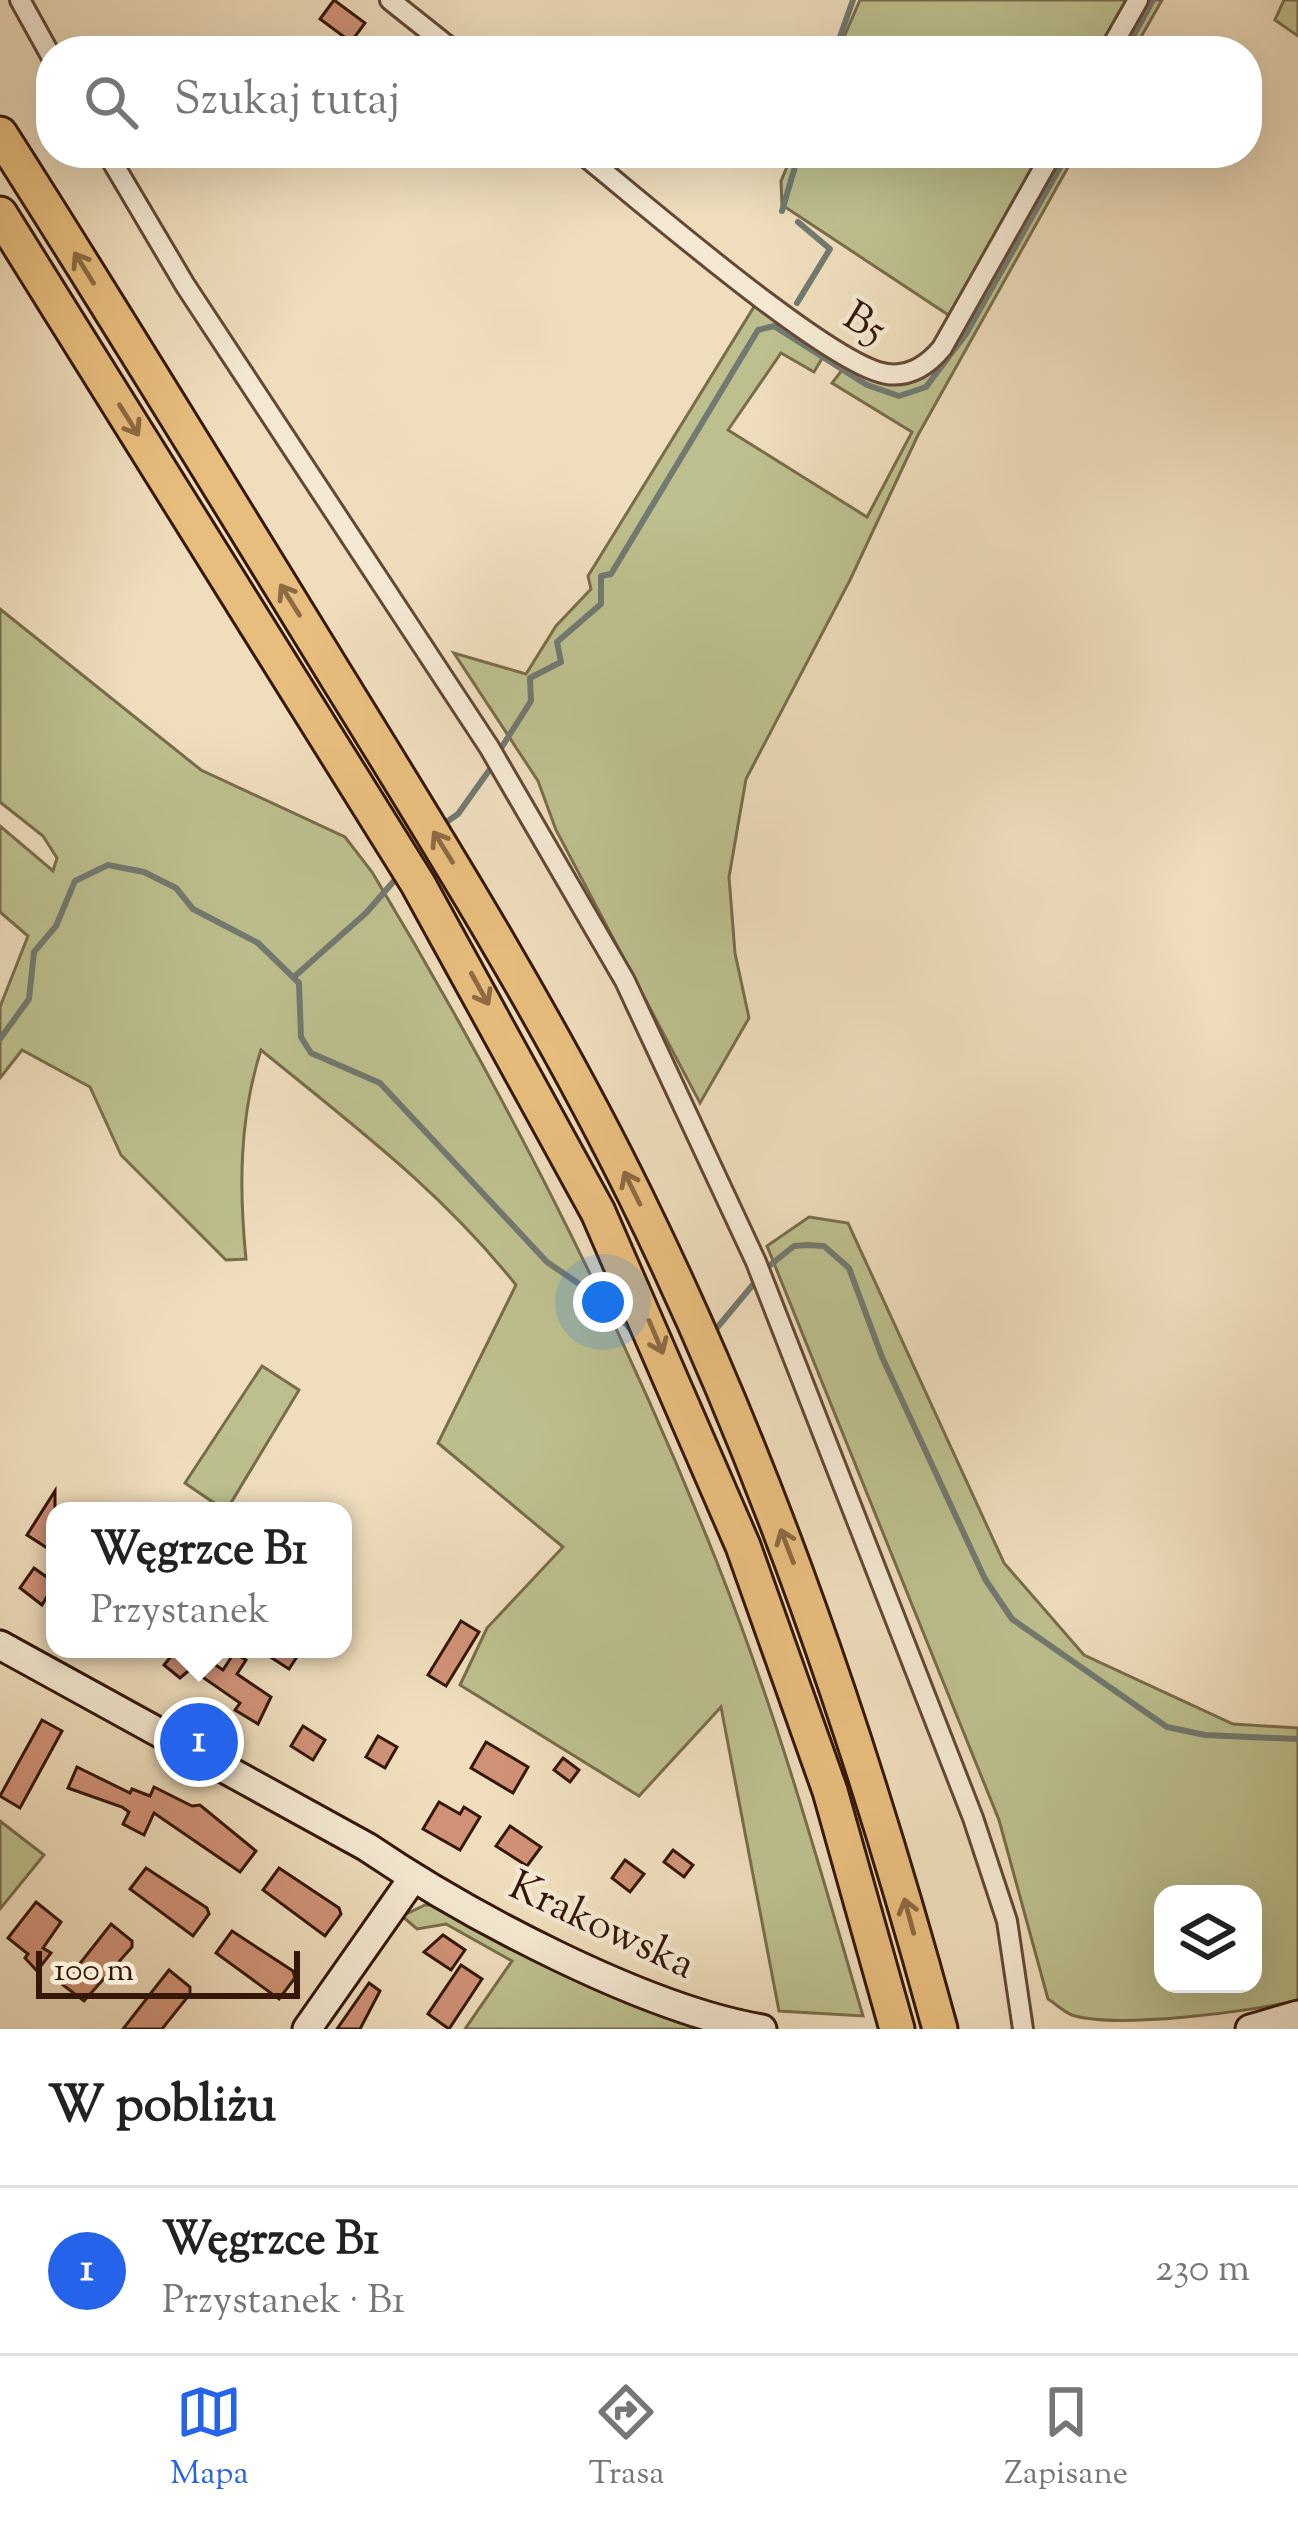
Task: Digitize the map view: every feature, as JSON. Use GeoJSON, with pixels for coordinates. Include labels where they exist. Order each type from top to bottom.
{"type":"FeatureCollection","features":[{"type":"Feature","properties":{"kind":"highway"},"geometry":{"type":"LineString","coordinates":[[0,134],[536,1005],[692,1317],[822,1640],[893,1858],[940,2029]]}},
{"type":"Feature","properties":{"kind":"highway"},"geometry":{"type":"LineString","coordinates":[[0,214],[489,1005],[643,1307],[743,1546],[795,1688],[897,2029]]}},
{"type":"Feature","properties":{"kind":"street"},"geometry":{"type":"LineString","coordinates":[[20,0],[40,36]]}},
{"type":"Feature","properties":{"kind":"street"},"geometry":{"type":"LineString","coordinates":[[390,0],[435,36]]}},
{"type":"Feature","properties":{"kind":"street"},"geometry":{"type":"LineString","coordinates":[[1118,36],[1138,0]]}},
{"type":"Feature","properties":{"kind":"street"},"geometry":{"type":"LineString","coordinates":[[116,168],[206,317],[489,747],[625,981],[770,1295],[980,1839],[1007,1921],[1023,2029]]}},
{"type":"Feature","properties":{"kind":"street","name":"B5"},"geometry":{"type":"LineString","coordinates":[[600,168],[748,286],[863,366],[893,375],[925,366],[942,348],[1044,168]]}},
{"type":"Feature","properties":{"kind":"street","name":"Krakowska"},"geometry":{"type":"LineString","coordinates":[[0,1645],[320,1821],[413,1878],[594,1971],[703,2015],[761,2029]]}},
{"type":"Feature","properties":{"kind":"street"},"geometry":{"type":"LineString","coordinates":[[307,2029],[413,1878]]}},
{"type":"Feature","properties":{"kind":"street"},"geometry":{"type":"LineString","coordinates":[[1250,2029],[1298,2015]]}},
{"type":"Feature","properties":{"kind":"green space"},"geometry":{"type":"Polygon","coordinates":[[[860,0],[1128,0],[1108,36],[844,36],[860,0]]]}},
{"type":"Feature","properties":{"kind":"green space"},"geometry":{"type":"Polygon","coordinates":[[[1148,0],[1162,0],[1142,36],[1128,36],[1148,0]]]}},
{"type":"Feature","properties":{"kind":"green space"},"geometry":{"type":"Polygon","coordinates":[[[1284,0],[1298,0],[1298,36],[1275,20],[1284,0]]]}},
{"type":"Feature","properties":{"kind":"green space"},"geometry":{"type":"Polygon","coordinates":[[[787,168],[1034,168],[950,316],[782,205],[781,181],[787,168]]]}},
{"type":"Feature","properties":{"kind":"green space"},"geometry":{"type":"Polygon","coordinates":[[[1052,168],[1068,168],[918,435],[850,580],[746,779],[729,877],[735,953],[749,1018],[700,1103],[556,830],[538,781],[454,653],[526,674],[556,626],[591,589],[588,576],[757,302],[827,350],[814,372],[781,353],[728,430],[867,517],[912,432],[832,383],[845,366],[883,383],[927,375],[952,345],[1052,168]]]}},
{"type":"Feature","properties":{"kind":"green space"},"geometry":{"type":"Polygon","coordinates":[[[0,609],[201,770],[345,837],[372,872],[515,1125],[602,1299],[681,1475],[759,1676],[863,2016],[779,2011],[721,1707],[639,1796],[460,1685],[487,1628],[563,1547],[438,1443],[516,1285],[487,1251],[395,1160],[261,1050],[248,1102],[243,1154],[246,1259],[226,1260],[121,1155],[90,1087],[22,1050],[0,1078],[0,1007],[28,936],[0,912],[0,826],[53,871],[57,858],[43,836],[0,802],[0,609]]]}},
{"type":"Feature","properties":{"kind":"green space"},"geometry":{"type":"Polygon","coordinates":[[[809,1217],[848,1223],[1004,1563],[1084,1655],[1233,1724],[1298,1728],[1298,2000],[1150,2020],[1072,2015],[1048,1999],[999,1820],[767,1246],[809,1217]]]}},
{"type":"Feature","properties":{"kind":"green space"},"geometry":{"type":"Polygon","coordinates":[[[262,1366],[299,1390],[231,1502],[213,1502],[185,1483],[262,1366]]]}},
{"type":"Feature","properties":{"kind":"green space"},"geometry":{"type":"Polygon","coordinates":[[[0,1821],[44,1855],[0,1909],[0,1821]]]}},
{"type":"Feature","properties":{"kind":"green space"},"geometry":{"type":"Polygon","coordinates":[[[425,1905],[449,1905],[724,2029],[465,2029],[512,1961],[446,1924],[417,1929],[402,1916],[425,1905]]]}},
{"type":"Feature","properties":{"kind":"building"},"geometry":{"type":"Polygon","coordinates":[[[334,0],[365,23],[355,36],[343,36],[320,19],[334,0]]]}},
{"type":"Feature","properties":{"kind":"building"},"geometry":{"type":"Polygon","coordinates":[[[46,1505],[46,1547],[27,1535],[46,1505]]]}},
{"type":"Feature","properties":{"kind":"building"},"geometry":{"type":"Polygon","coordinates":[[[34,1568],[46,1577],[42,1605],[20,1588],[34,1568]]]}},
{"type":"Feature","properties":{"kind":"building"},"geometry":{"type":"Polygon","coordinates":[[[461,1621],[479,1632],[446,1686],[428,1675],[461,1621]]]}},
{"type":"Feature","properties":{"kind":"building"},"geometry":{"type":"Polygon","coordinates":[[[170,1658],[200,1661],[180,1678],[164,1665],[170,1658]]]}},
{"type":"Feature","properties":{"kind":"building"},"geometry":{"type":"Polygon","coordinates":[[[231,1658],[243,1658],[246,1660],[237,1674],[271,1697],[258,1724],[235,1710],[240,1703],[201,1676],[211,1662],[223,1670],[231,1658]]]}},
{"type":"Feature","properties":{"kind":"building"},"geometry":{"type":"Polygon","coordinates":[[[272,1658],[296,1658],[289,1669],[272,1658]]]}},
{"type":"Feature","properties":{"kind":"building"},"geometry":{"type":"Polygon","coordinates":[[[42,1720],[62,1731],[20,1808],[0,1796],[42,1720]]]}},
{"type":"Feature","properties":{"kind":"building"},"geometry":{"type":"Polygon","coordinates":[[[303,1726],[325,1740],[313,1760],[291,1746],[303,1726]]]}},
{"type":"Feature","properties":{"kind":"building"},"geometry":{"type":"Polygon","coordinates":[[[378,1736],[397,1747],[385,1768],[366,1757],[378,1736]]]}},
{"type":"Feature","properties":{"kind":"building"},"geometry":{"type":"Polygon","coordinates":[[[486,1742],[528,1767],[513,1793],[471,1768],[486,1742]]]}},
{"type":"Feature","properties":{"kind":"building"},"geometry":{"type":"Polygon","coordinates":[[[563,1758],[579,1770],[570,1782],[554,1770],[563,1758]]]}},
{"type":"Feature","properties":{"kind":"building"},"geometry":{"type":"Polygon","coordinates":[[[77,1767],[130,1793],[132,1789],[150,1796],[154,1787],[192,1806],[200,1805],[256,1851],[240,1872],[154,1813],[144,1835],[123,1824],[129,1812],[122,1807],[68,1788],[77,1767]]]}},
{"type":"Feature","properties":{"kind":"building"},"geometry":{"type":"Polygon","coordinates":[[[439,1802],[460,1814],[464,1807],[480,1817],[460,1850],[423,1829],[439,1802]]]}},
{"type":"Feature","properties":{"kind":"building"},"geometry":{"type":"Polygon","coordinates":[[[510,1826],[541,1847],[527,1866],[496,1846],[510,1826]]]}},
{"type":"Feature","properties":{"kind":"building"},"geometry":{"type":"Polygon","coordinates":[[[673,1850],[693,1865],[684,1877],[664,1862],[673,1850]]]}},
{"type":"Feature","properties":{"kind":"building"},"geometry":{"type":"Polygon","coordinates":[[[625,1860],[644,1874],[630,1892],[612,1878],[625,1860]]]}},
{"type":"Feature","properties":{"kind":"building"},"geometry":{"type":"Polygon","coordinates":[[[146,1868],[207,1908],[209,1914],[193,1936],[130,1889],[146,1868]]]}},
{"type":"Feature","properties":{"kind":"building"},"geometry":{"type":"Polygon","coordinates":[[[279,1868],[339,1908],[341,1914],[325,1936],[263,1890],[279,1868]]]}},
{"type":"Feature","properties":{"kind":"building"},"geometry":{"type":"Polygon","coordinates":[[[36,1902],[61,1922],[43,1948],[51,1953],[37,1971],[25,1958],[28,1954],[8,1938],[36,1902]]]}},
{"type":"Feature","properties":{"kind":"building"},"geometry":{"type":"Polygon","coordinates":[[[111,1924],[132,1941],[132,1947],[84,2001],[63,1985],[111,1924]]]}},
{"type":"Feature","properties":{"kind":"building"},"geometry":{"type":"Polygon","coordinates":[[[232,1931],[293,1971],[295,1978],[279,1999],[216,1953],[232,1931]]]}},
{"type":"Feature","properties":{"kind":"building"},"geometry":{"type":"Polygon","coordinates":[[[443,1935],[465,1950],[451,1970],[424,1952],[443,1935]]]}},
{"type":"Feature","properties":{"kind":"building"},"geometry":{"type":"Polygon","coordinates":[[[461,1965],[482,1979],[449,2029],[428,2014],[461,1965]]]}},
{"type":"Feature","properties":{"kind":"building"},"geometry":{"type":"Polygon","coordinates":[[[169,1970],[190,1987],[190,1994],[162,2029],[123,2029],[169,1970]]]}},
{"type":"Feature","properties":{"kind":"building"},"geometry":{"type":"Polygon","coordinates":[[[369,1983],[380,1991],[360,2029],[337,2029],[369,1983]]]}},
{"type":"Feature","properties":{"kind":"waterway"},"geometry":{"type":"LineString","coordinates":[[840,36],[853,0]]}},
{"type":"Feature","properties":{"kind":"waterway"},"geometry":{"type":"LineString","coordinates":[[1133,36],[1153,0]]}},
{"type":"Feature","properties":{"kind":"waterway"},"geometry":{"type":"LineString","coordinates":[[782,211],[795,168]]}},
{"type":"Feature","properties":{"kind":"waterway"},"geometry":{"type":"LineString","coordinates":[[498,753],[531,701],[530,678],[561,662],[557,642],[601,604],[601,576],[611,574],[758,330],[774,326],[867,385],[899,396],[926,387],[966,334],[1060,168]]}},
{"type":"Feature","properties":{"kind":"waterway"},"geometry":{"type":"LineString","coordinates":[[797,303],[830,249],[798,222]]}},
{"type":"Feature","properties":{"kind":"waterway"},"geometry":{"type":"LineString","coordinates":[[441,826],[458,814],[493,765]]}},
{"type":"Feature","properties":{"kind":"waterway"},"geometry":{"type":"LineString","coordinates":[[0,1039],[29,999],[34,952],[56,926],[75,881],[108,865],[144,872],[176,888],[193,909],[258,943],[299,983],[301,1037],[311,1053],[380,1083],[547,1262],[607,1303],[634,1333]]}},
{"type":"Feature","properties":{"kind":"waterway"},"geometry":{"type":"LineString","coordinates":[[295,976],[366,913],[401,873]]}},
{"type":"Feature","properties":{"kind":"waterway"},"geometry":{"type":"LineString","coordinates":[[764,1270],[794,1246],[807,1245],[824,1246],[849,1268],[882,1357],[985,1579],[1012,1619],[1167,1727],[1205,1735],[1298,1739]]}},
{"type":"Feature","properties":{"kind":"waterway"},"geometry":{"type":"LineString","coordinates":[[711,1335],[756,1281]]}},
{"type":"Feature","properties":{"kind":"place","name":"Węgrzce B1"},"geometry":{"type":"Point","coordinates":[199,1742]}}]}
